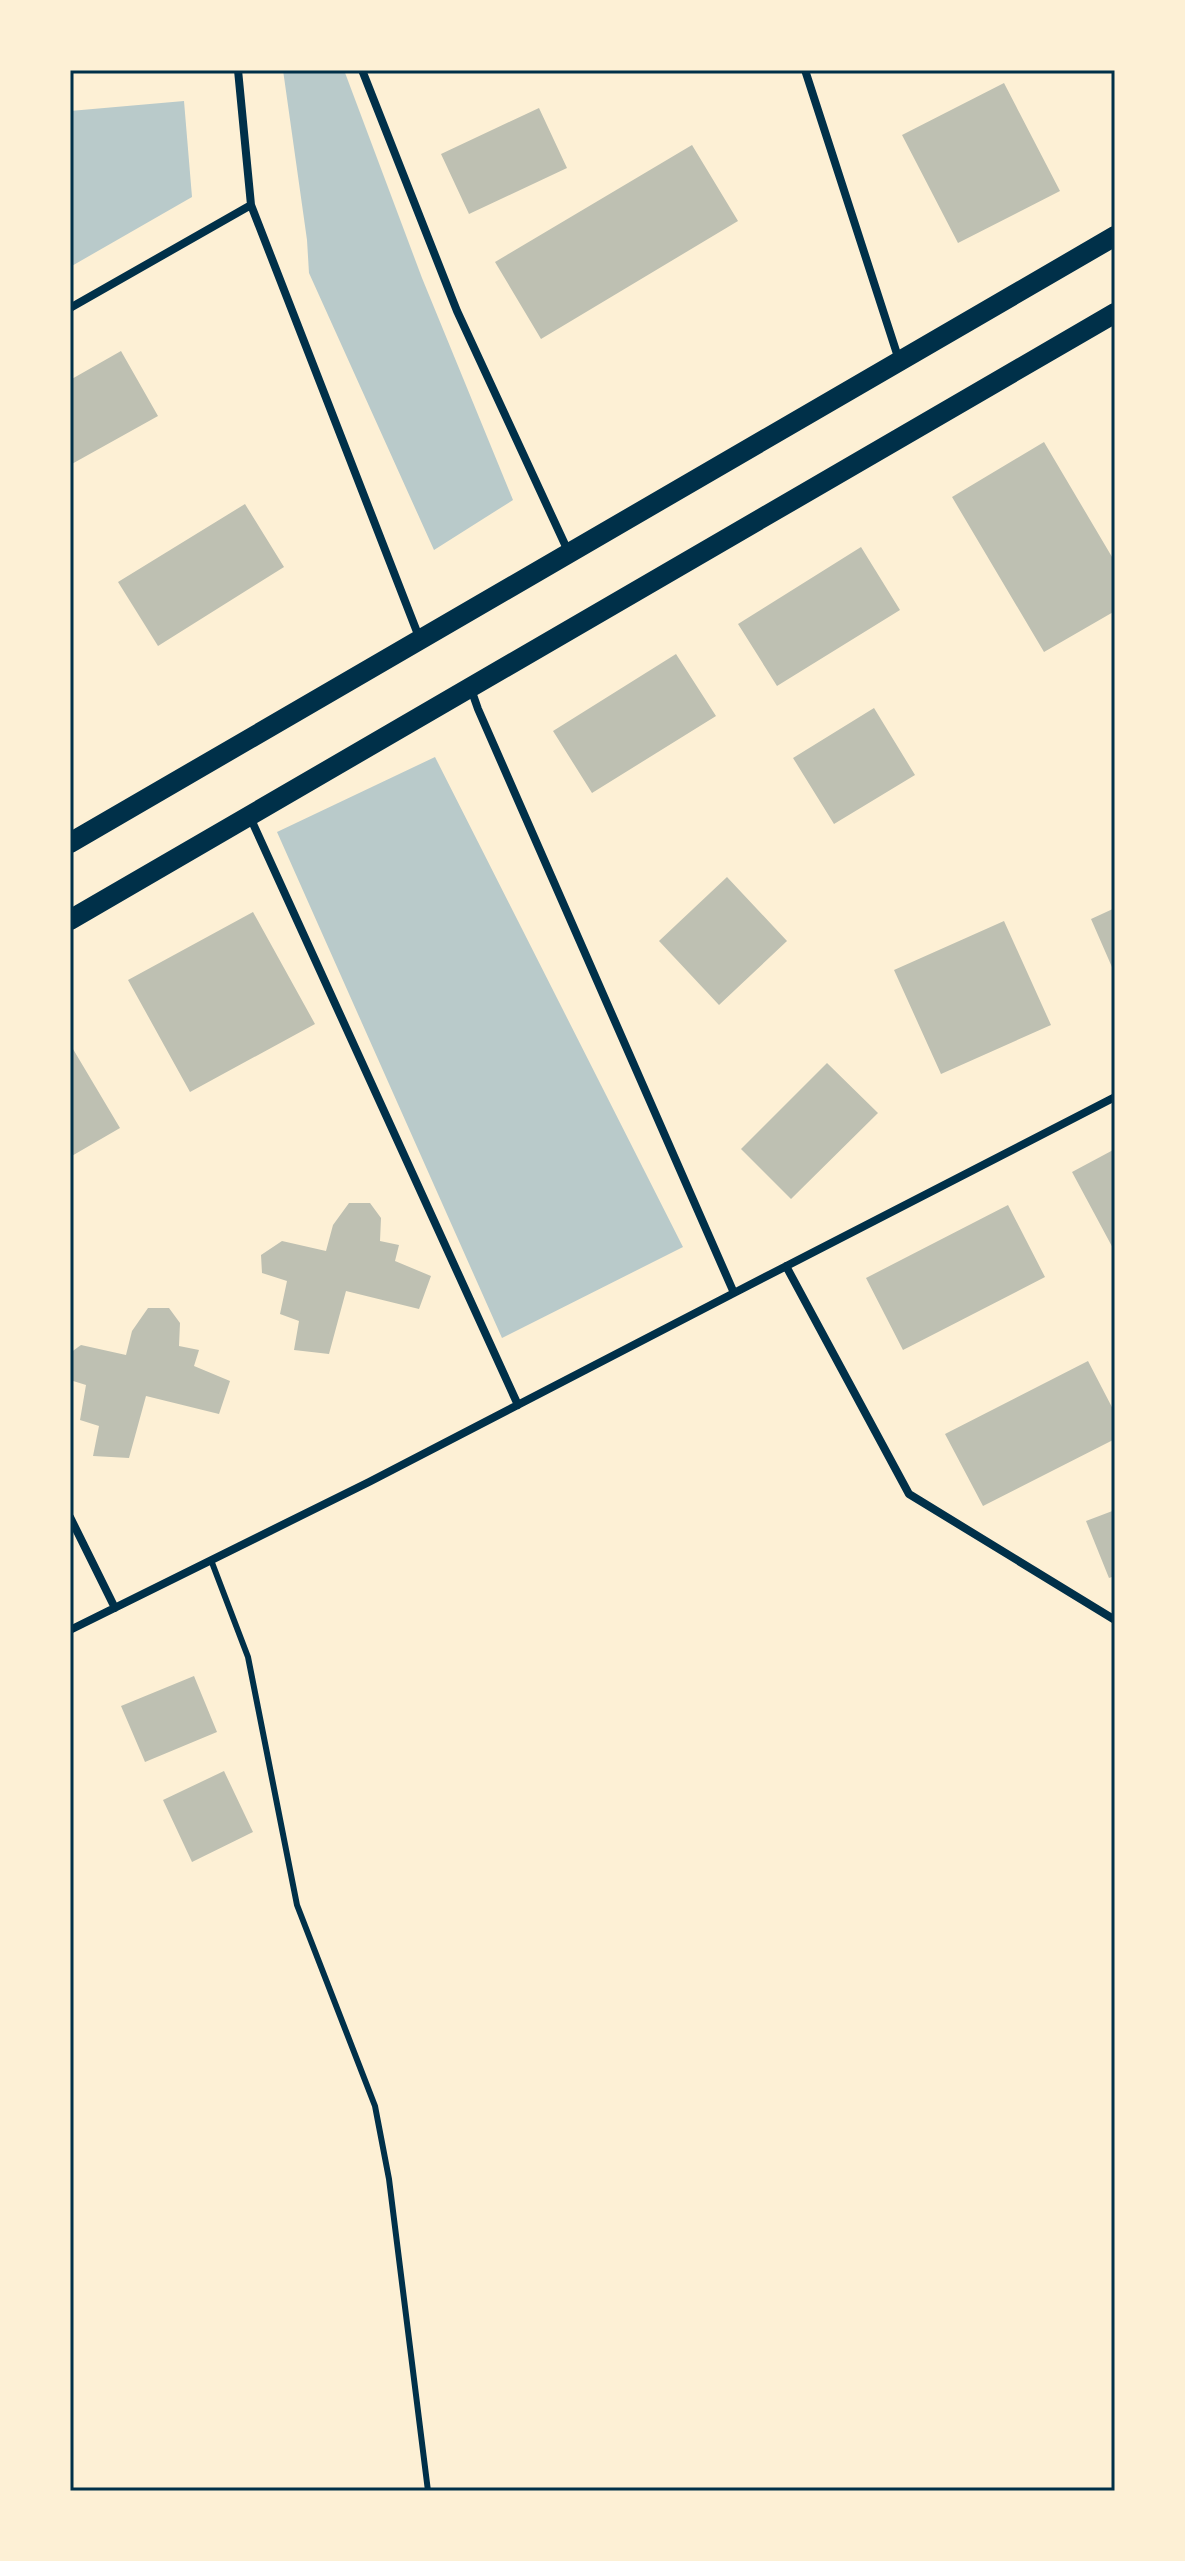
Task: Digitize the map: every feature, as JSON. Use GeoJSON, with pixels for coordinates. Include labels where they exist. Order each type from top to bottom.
{"type":"FeatureCollection","features":[{"type":"Feature","properties":{"kind":"main road"},"geometry":{"type":"LineString","coordinates":[[70,843],[1115,236]]}},
{"type":"Feature","properties":{"kind":"main road"},"geometry":{"type":"LineString","coordinates":[[70,920],[1114,318]]}},
{"type":"Feature","properties":{"kind":"street"},"geometry":{"type":"LineString","coordinates":[[238,70],[251,205],[420,640]]}},
{"type":"Feature","properties":{"kind":"street"},"geometry":{"type":"LineString","coordinates":[[362,70],[457,311],[569,553]]}},
{"type":"Feature","properties":{"kind":"street"},"geometry":{"type":"LineString","coordinates":[[805,70],[899,361]]}},
{"type":"Feature","properties":{"kind":"street"},"geometry":{"type":"LineString","coordinates":[[70,308],[251,205]]}},
{"type":"Feature","properties":{"kind":"street"},"geometry":{"type":"LineString","coordinates":[[471,687],[734,1293]]}},
{"type":"Feature","properties":{"kind":"street"},"geometry":{"type":"LineString","coordinates":[[249,816],[518,1405]]}},
{"type":"Feature","properties":{"kind":"street"},"geometry":{"type":"LineString","coordinates":[[70,1630],[518,1405],[1115,1097]]}},
{"type":"Feature","properties":{"kind":"street"},"geometry":{"type":"LineString","coordinates":[[786,1266],[909,1494],[1115,1620]]}},
{"type":"Feature","properties":{"kind":"street"},"geometry":{"type":"LineString","coordinates":[[70,1517],[115,1608]]}},
{"type":"Feature","properties":{"kind":"lane"},"geometry":{"type":"LineString","coordinates":[[211,1560],[248,1657],[297,1905],[375,2106],[389,2179],[428,2491]]}},
{"type":"Feature","properties":{"kind":"shaded area"},"geometry":{"type":"Polygon","coordinates":[[[283,70],[344,70],[422,278],[513,500],[434,550],[309,273],[283,70]]]}},
{"type":"Feature","properties":{"kind":"shaded area"},"geometry":{"type":"Polygon","coordinates":[[[184,101],[192,197],[70,267],[70,111],[184,101]]]}},
{"type":"Feature","properties":{"kind":"shaded area"},"geometry":{"type":"Polygon","coordinates":[[[435,757],[683,1247],[502,1338],[277,832],[435,757]]]}},
{"type":"Feature","properties":{"kind":"building"},"geometry":{"type":"Polygon","coordinates":[[[1004,83],[1060,191],[958,243],[902,135],[1004,83]]]}},
{"type":"Feature","properties":{"kind":"building"},"geometry":{"type":"Polygon","coordinates":[[[539,108],[567,168],[469,214],[441,154],[539,108]]]}},
{"type":"Feature","properties":{"kind":"building"},"geometry":{"type":"Polygon","coordinates":[[[692,145],[738,221],[541,339],[495,262],[692,145]]]}},
{"type":"Feature","properties":{"kind":"building"},"geometry":{"type":"Polygon","coordinates":[[[121,351],[158,416],[70,465],[70,380],[121,351]]]}},
{"type":"Feature","properties":{"kind":"building"},"geometry":{"type":"Polygon","coordinates":[[[1044,442],[1115,562],[1115,611],[1044,652],[952,497],[1044,442]]]}},
{"type":"Feature","properties":{"kind":"building"},"geometry":{"type":"Polygon","coordinates":[[[245,504],[284,567],[158,646],[118,582],[245,504]]]}},
{"type":"Feature","properties":{"kind":"building"},"geometry":{"type":"Polygon","coordinates":[[[861,547],[900,610],[777,686],[738,624],[861,547]]]}},
{"type":"Feature","properties":{"kind":"building"},"geometry":{"type":"Polygon","coordinates":[[[676,654],[716,716],[592,793],[553,731],[676,654]]]}},
{"type":"Feature","properties":{"kind":"building"},"geometry":{"type":"Polygon","coordinates":[[[874,708],[915,775],[834,824],[793,758],[874,708]]]}},
{"type":"Feature","properties":{"kind":"building"},"geometry":{"type":"Polygon","coordinates":[[[727,877],[787,941],[719,1005],[659,941],[727,877]]]}},
{"type":"Feature","properties":{"kind":"building"},"geometry":{"type":"Polygon","coordinates":[[[1115,908],[1115,974],[1091,919],[1115,908]]]}},
{"type":"Feature","properties":{"kind":"building"},"geometry":{"type":"Polygon","coordinates":[[[253,912],[315,1024],[190,1092],[128,980],[253,912]]]}},
{"type":"Feature","properties":{"kind":"building"},"geometry":{"type":"Polygon","coordinates":[[[1004,921],[1051,1025],[941,1074],[894,970],[1004,921]]]}},
{"type":"Feature","properties":{"kind":"building"},"geometry":{"type":"Polygon","coordinates":[[[70,1044],[120,1128],[70,1157],[70,1044]]]}},
{"type":"Feature","properties":{"kind":"building"},"geometry":{"type":"Polygon","coordinates":[[[827,1063],[878,1113],[791,1199],[741,1149],[827,1063]]]}},
{"type":"Feature","properties":{"kind":"building"},"geometry":{"type":"Polygon","coordinates":[[[1115,1149],[1115,1252],[1072,1172],[1115,1149]]]}},
{"type":"Feature","properties":{"kind":"building"},"geometry":{"type":"Polygon","coordinates":[[[349,1203],[370,1203],[381,1218],[380,1241],[399,1245],[395,1261],[431,1276],[419,1309],[346,1291],[329,1354],[294,1350],[299,1321],[280,1314],[287,1281],[262,1273],[261,1255],[282,1241],[326,1251],[333,1225],[349,1203]]]}},
{"type":"Feature","properties":{"kind":"building"},"geometry":{"type":"Polygon","coordinates":[[[1008,1205],[1045,1277],[903,1350],[866,1278],[1008,1205]]]}},
{"type":"Feature","properties":{"kind":"building"},"geometry":{"type":"Polygon","coordinates":[[[148,1308],[169,1308],[180,1323],[179,1346],[199,1350],[194,1366],[230,1381],[219,1414],[146,1396],[129,1458],[93,1456],[99,1426],[80,1420],[86,1385],[70,1380],[70,1353],[81,1345],[126,1355],[132,1331],[148,1308]]]}},
{"type":"Feature","properties":{"kind":"building"},"geometry":{"type":"Polygon","coordinates":[[[1088,1361],[1115,1413],[1115,1439],[983,1506],[945,1434],[1088,1361]]]}},
{"type":"Feature","properties":{"kind":"building"},"geometry":{"type":"Polygon","coordinates":[[[1115,1510],[1115,1576],[1109,1578],[1086,1521],[1115,1510]]]}},
{"type":"Feature","properties":{"kind":"building"},"geometry":{"type":"Polygon","coordinates":[[[194,1676],[217,1732],[145,1762],[121,1706],[194,1676]]]}},
{"type":"Feature","properties":{"kind":"building"},"geometry":{"type":"Polygon","coordinates":[[[224,1771],[253,1832],[192,1862],[163,1800],[224,1771]]]}}]}
